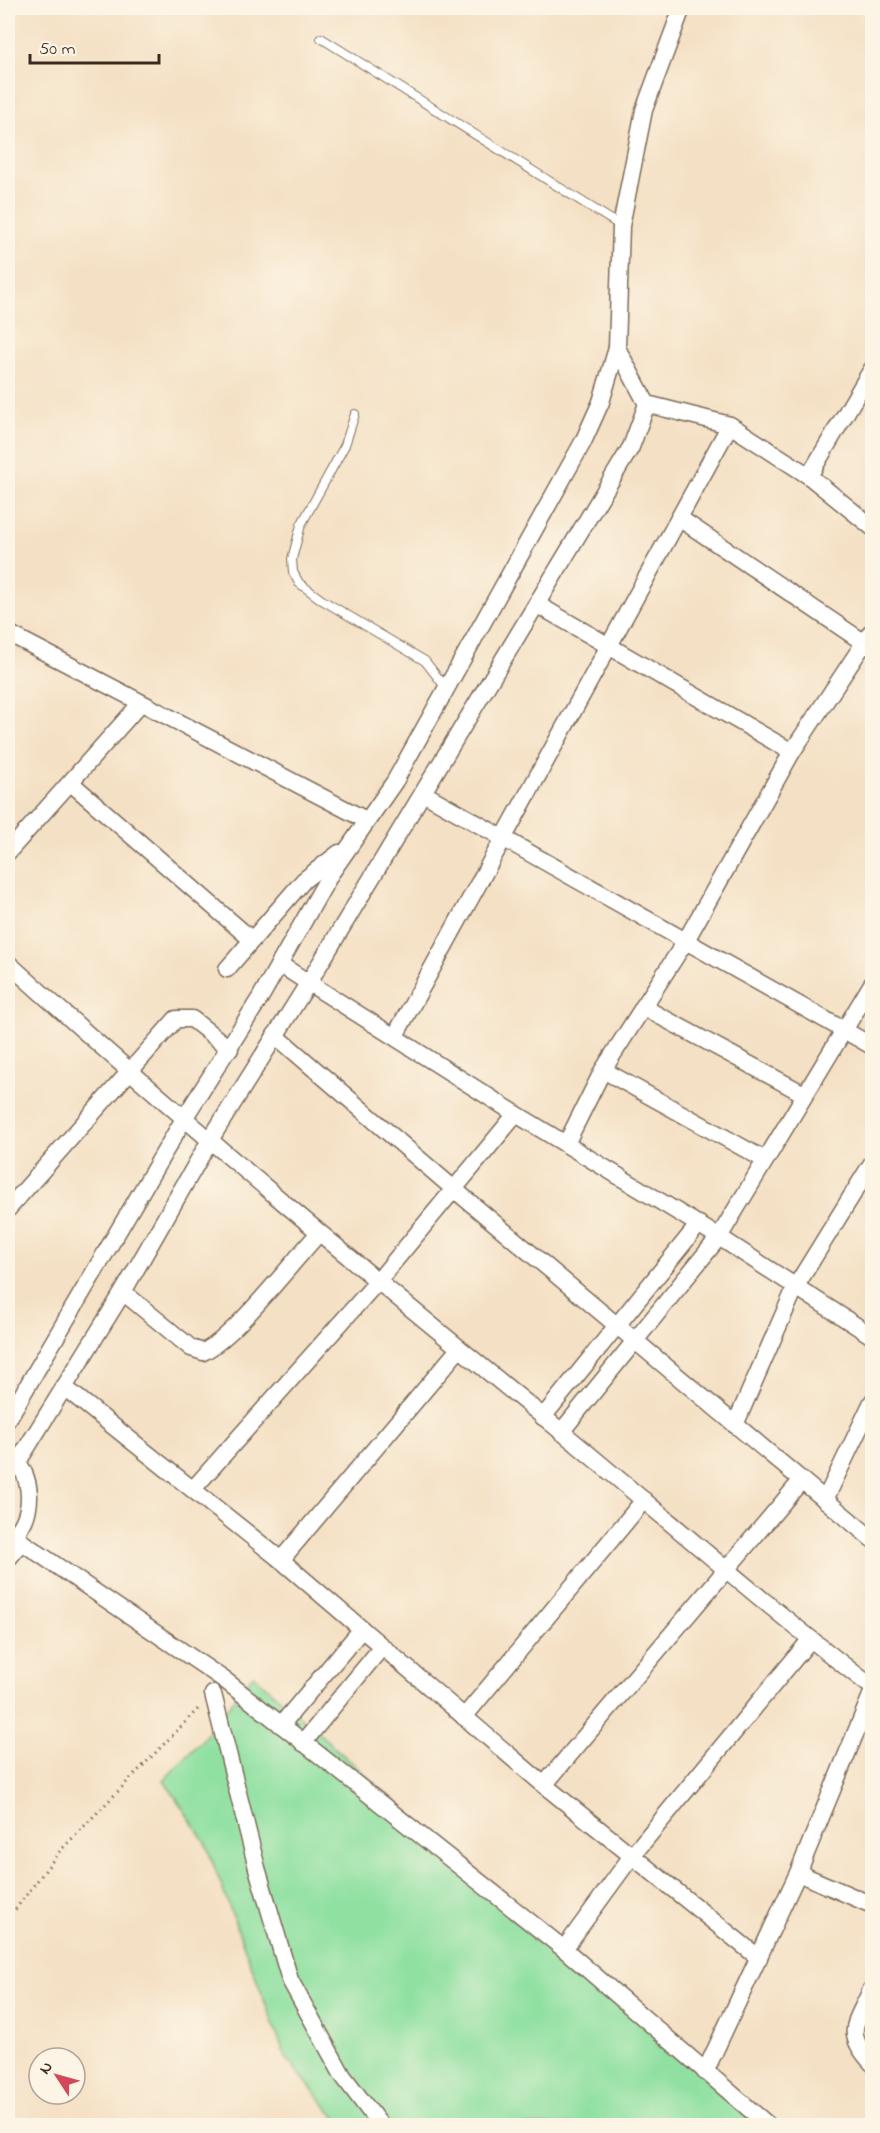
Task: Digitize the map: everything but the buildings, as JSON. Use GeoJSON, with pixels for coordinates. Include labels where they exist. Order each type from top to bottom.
{"type":"FeatureCollection","features":[{"type":"Feature","properties":{"kind":"street"},"geometry":{"type":"LineString","coordinates":[[8,1419],[185,1117],[230,1048],[348,848],[395,781],[583,442],[601,402],[617,348],[621,226],[644,110],[682,8]]}},
{"type":"Feature","properties":{"kind":"street"},"geometry":{"type":"LineString","coordinates":[[617,348],[647,404],[730,425],[809,476],[873,527]]}},
{"type":"Feature","properties":{"kind":"street"},"geometry":{"type":"LineString","coordinates":[[809,476],[873,369]]}},
{"type":"Feature","properties":{"kind":"street"},"geometry":{"type":"LineString","coordinates":[[8,1559],[29,1506],[29,1488],[13,1457],[64,1387],[123,1292],[210,1140],[309,982],[538,605],[631,447],[647,404]]}},
{"type":"Feature","properties":{"kind":"street"},"geometry":{"type":"LineString","coordinates":[[395,1036],[730,425]]}},
{"type":"Feature","properties":{"kind":"street"},"geometry":{"type":"LineString","coordinates":[[566,1144],[603,1070],[685,942],[792,752],[870,641],[679,518]]}},
{"type":"Feature","properties":{"kind":"street"},"geometry":{"type":"LineString","coordinates":[[538,605],[792,752]]}},
{"type":"Feature","properties":{"kind":"street"},"geometry":{"type":"LineString","coordinates":[[8,633],[140,704],[366,820]]}},
{"type":"Feature","properties":{"kind":"street"},"geometry":{"type":"LineString","coordinates":[[8,852],[140,704]]}},
{"type":"Feature","properties":{"kind":"street"},"geometry":{"type":"LineString","coordinates":[[71,783],[252,940]]}},
{"type":"Feature","properties":{"kind":"street"},"geometry":{"type":"LineString","coordinates":[[423,793],[502,840],[873,1046]]}},
{"type":"Feature","properties":{"kind":"street"},"geometry":{"type":"LineString","coordinates":[[227,969],[304,880],[348,848]]}},
{"type":"Feature","properties":{"kind":"street"},"geometry":{"type":"LineString","coordinates":[[8,963],[128,1072],[185,1117],[319,1233],[644,1500],[727,1572],[810,1640],[873,1687]]}},
{"type":"Feature","properties":{"kind":"street"},"geometry":{"type":"LineString","coordinates":[[279,964],[516,1114],[699,1224],[873,1336]]}},
{"type":"Feature","properties":{"kind":"street"},"geometry":{"type":"LineString","coordinates":[[561,1432],[718,1237],[873,984]]}},
{"type":"Feature","properties":{"kind":"street"},"geometry":{"type":"LineString","coordinates":[[643,1007],[804,1094]]}},
{"type":"Feature","properties":{"kind":"street"},"geometry":{"type":"LineString","coordinates":[[8,1209],[172,1023],[181,1018],[192,1019],[230,1048]]}},
{"type":"Feature","properties":{"kind":"street"},"geometry":{"type":"LineString","coordinates":[[275,1035],[455,1190],[873,1539]]}},
{"type":"Feature","properties":{"kind":"street"},"geometry":{"type":"LineString","coordinates":[[603,1070],[765,1160]]}},
{"type":"Feature","properties":{"kind":"street"},"geometry":{"type":"LineString","coordinates":[[194,1488],[378,1281],[516,1114]]}},
{"type":"Feature","properties":{"kind":"street"},"geometry":{"type":"LineString","coordinates":[[735,1425],[796,1286],[873,1163]]}},
{"type":"Feature","properties":{"kind":"street"},"geometry":{"type":"LineString","coordinates":[[543,1417],[699,1224]]}},
{"type":"Feature","properties":{"kind":"street"},"geometry":{"type":"LineString","coordinates":[[123,1292],[191,1348],[202,1352],[218,1343],[234,1327],[319,1233]]}},
{"type":"Feature","properties":{"kind":"street"},"geometry":{"type":"LineString","coordinates":[[281,1560],[459,1349]]}},
{"type":"Feature","properties":{"kind":"street"},"geometry":{"type":"LineString","coordinates":[[64,1387],[194,1488],[544,1785],[759,1958]]}},
{"type":"Feature","properties":{"kind":"street"},"geometry":{"type":"LineString","coordinates":[[825,1500],[873,1402]]}},
{"type":"Feature","properties":{"kind":"street"},"geometry":{"type":"LineString","coordinates":[[544,1785],[727,1572],[801,1481]]}},
{"type":"Feature","properties":{"kind":"street"},"geometry":{"type":"LineString","coordinates":[[464,1718],[644,1500]]}},
{"type":"Feature","properties":{"kind":"street"},"geometry":{"type":"LineString","coordinates":[[14,1540],[226,1681],[564,1949],[769,2126]]}},
{"type":"Feature","properties":{"kind":"street"},"geometry":{"type":"LineString","coordinates":[[281,1725],[362,1629]]}},
{"type":"Feature","properties":{"kind":"street"},"geometry":{"type":"LineString","coordinates":[[564,1949],[631,1857],[810,1640]]}},
{"type":"Feature","properties":{"kind":"street"},"geometry":{"type":"LineString","coordinates":[[303,1743],[382,1647]]}},
{"type":"Feature","properties":{"kind":"street"},"geometry":{"type":"LineString","coordinates":[[705,2072],[798,1873],[873,1693]]}},
{"type":"Feature","properties":{"kind":"street"},"geometry":{"type":"LineString","coordinates":[[213,1694],[257,1868],[290,1980],[343,2076],[381,2126]]}},
{"type":"Feature","properties":{"kind":"street"},"geometry":{"type":"LineString","coordinates":[[798,1873],[873,1905]]}},
{"type":"Feature","properties":{"kind":"street"},"geometry":{"type":"LineString","coordinates":[[873,1988],[854,2030],[854,2038],[859,2049],[873,2063]]}},
{"type":"Feature","properties":{"kind":"lane"},"geometry":{"type":"LineString","coordinates":[[321,38],[621,226]]}},
{"type":"Feature","properties":{"kind":"lane"},"geometry":{"type":"LineString","coordinates":[[355,414],[345,445],[301,525],[292,559],[292,572],[299,583],[322,600],[425,661],[446,688]]}},
{"type":"Feature","properties":{"kind":"path"},"geometry":{"type":"LineString","coordinates":[[8,1919],[60,1851],[213,1694]]}},
{"type":"Feature","properties":{"kind":"green space"},"geometry":{"type":"Polygon","coordinates":[[[253,1675],[760,2125],[342,2125],[286,2058],[205,1842],[164,1780],[203,1739],[253,1675]]]}}]}
